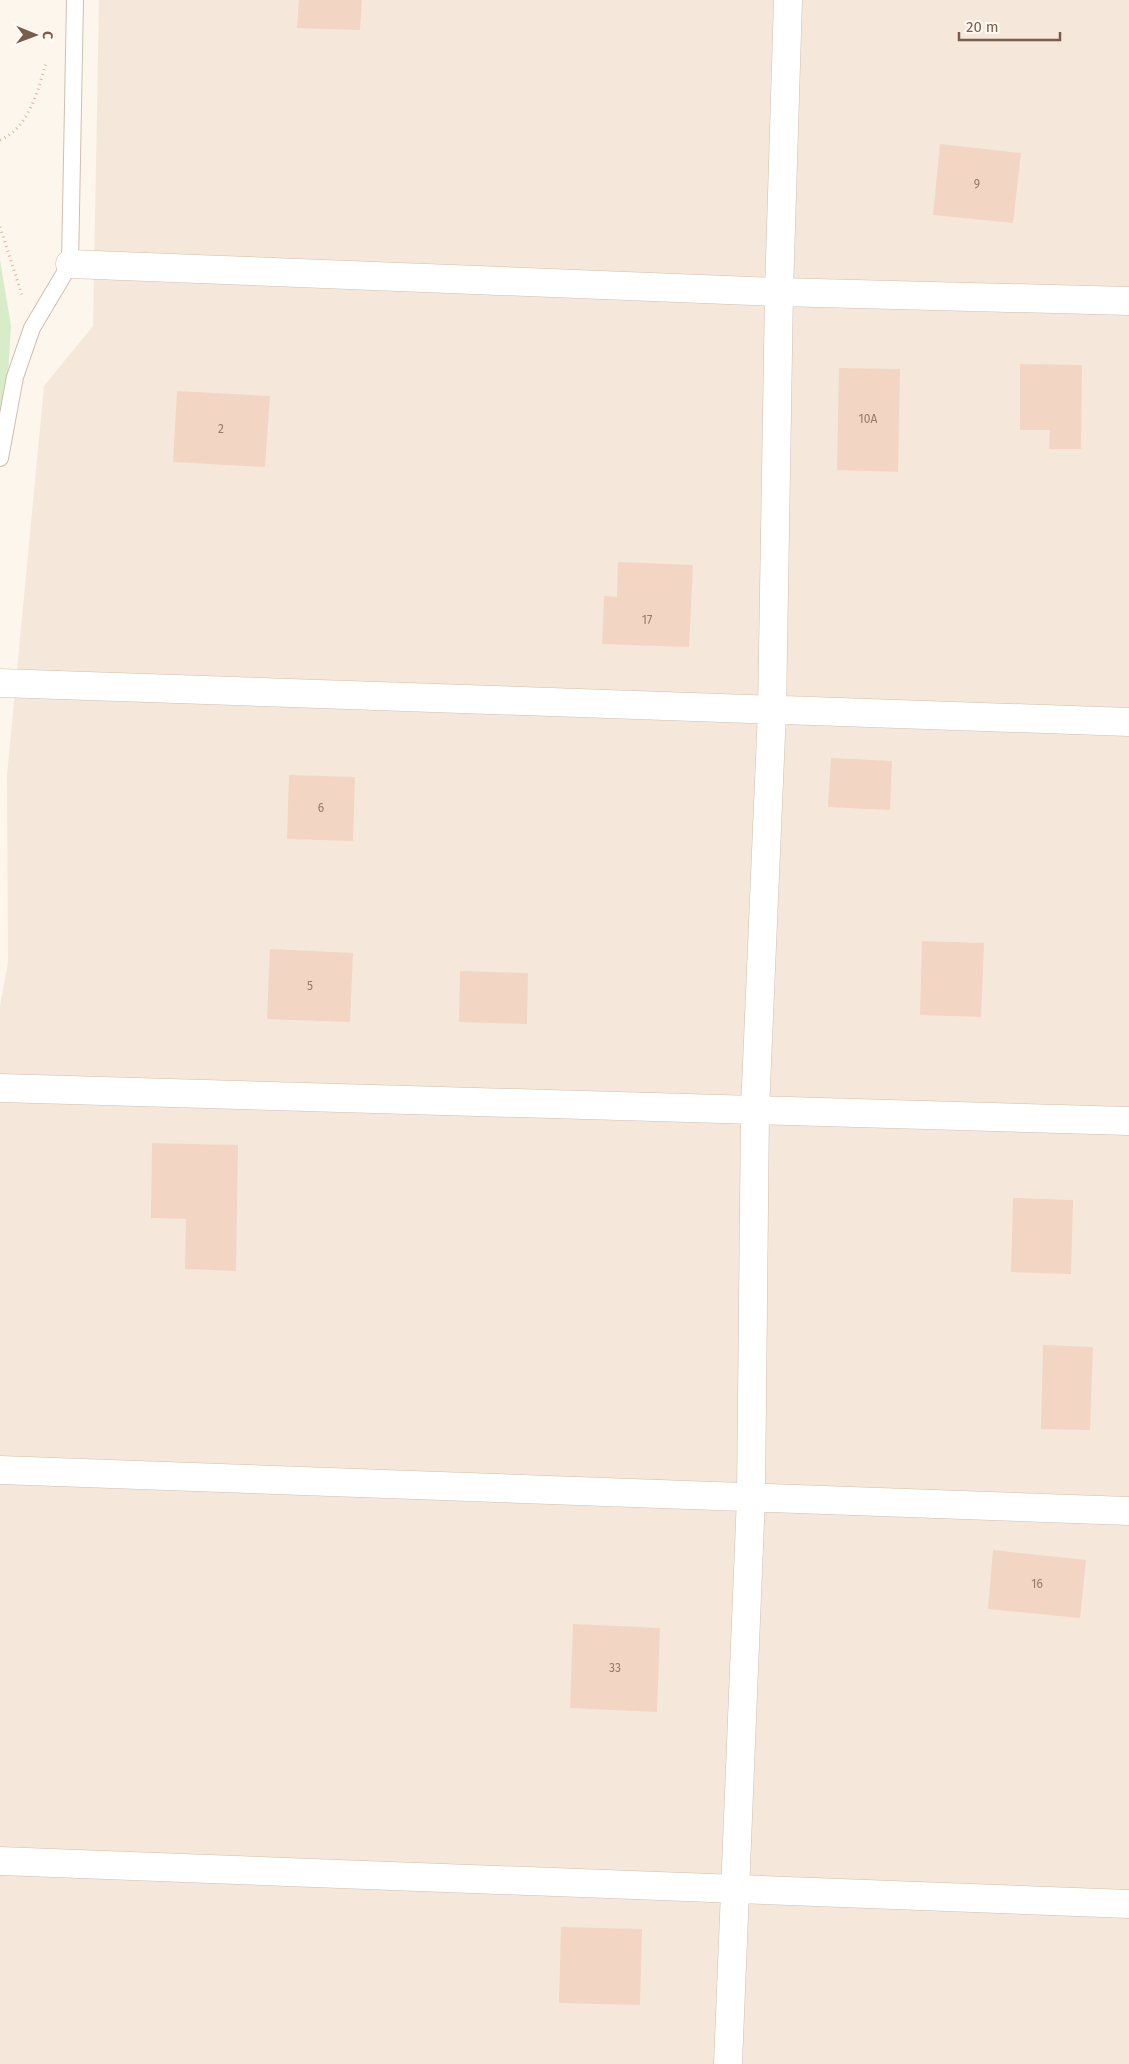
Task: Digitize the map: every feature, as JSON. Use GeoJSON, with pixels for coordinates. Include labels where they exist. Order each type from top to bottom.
{"type":"FeatureCollection","features":[{"type":"Feature","properties":{"kind":"street"},"geometry":{"type":"LineString","coordinates":[[728,2064],[733,1889],[751,1497],[756,1110],[772,711],[779,292],[788,0]]}},
{"type":"Feature","properties":{"kind":"street"},"geometry":{"type":"LineString","coordinates":[[70,264],[779,292],[1129,301]]}},
{"type":"Feature","properties":{"kind":"street"},"geometry":{"type":"LineString","coordinates":[[0,683],[1129,722]]}},
{"type":"Feature","properties":{"kind":"street"},"geometry":{"type":"LineString","coordinates":[[0,1088],[1129,1121]]}},
{"type":"Feature","properties":{"kind":"street"},"geometry":{"type":"LineString","coordinates":[[0,1470],[1129,1512]]}},
{"type":"Feature","properties":{"kind":"street"},"geometry":{"type":"LineString","coordinates":[[0,1861],[1129,1904]]}},
{"type":"Feature","properties":{"kind":"lane"},"geometry":{"type":"LineString","coordinates":[[0,458],[15,377],[32,328],[70,264],[75,0]]}},
{"type":"Feature","properties":{"kind":"path"},"geometry":{"type":"LineString","coordinates":[[0,140],[8,136],[24,119],[38,91],[48,60]]}},
{"type":"Feature","properties":{"kind":"path"},"geometry":{"type":"LineString","coordinates":[[0,227],[32,328]]}},
{"type":"Feature","properties":{"kind":"shaded area"},"geometry":{"type":"Polygon","coordinates":[[[99,0],[1129,0],[1129,2064],[0,2064],[0,1005],[8,963],[7,775],[44,386],[93,326],[99,0]]]}},
{"type":"Feature","properties":{"kind":"green space"},"geometry":{"type":"Polygon","coordinates":[[[0,260],[11,326],[8,374],[0,412],[0,260]]]}},
{"type":"Feature","properties":{"kind":"building"},"geometry":{"type":"Polygon","coordinates":[[[299,0],[362,0],[360,30],[297,28],[299,0]]]}},
{"type":"Feature","properties":{"kind":"building"},"geometry":{"type":"Polygon","coordinates":[[[940,144],[1021,153],[1013,223],[933,215],[940,144]]]}},
{"type":"Feature","properties":{"kind":"building"},"geometry":{"type":"Polygon","coordinates":[[[1020,364],[1082,365],[1081,449],[1049,449],[1050,430],[1020,430],[1020,364]]]}},
{"type":"Feature","properties":{"kind":"building"},"geometry":{"type":"Polygon","coordinates":[[[839,368],[900,369],[898,472],[837,470],[839,368]]]}},
{"type":"Feature","properties":{"kind":"building"},"geometry":{"type":"Polygon","coordinates":[[[177,391],[270,396],[265,467],[173,462],[177,391]]]}},
{"type":"Feature","properties":{"kind":"building"},"geometry":{"type":"Polygon","coordinates":[[[618,562],[693,565],[689,647],[602,644],[604,596],[617,597],[618,562]]]}},
{"type":"Feature","properties":{"kind":"building"},"geometry":{"type":"Polygon","coordinates":[[[831,758],[892,761],[890,810],[828,807],[831,758]]]}},
{"type":"Feature","properties":{"kind":"building"},"geometry":{"type":"Polygon","coordinates":[[[289,775],[355,777],[353,841],[287,839],[289,775]]]}},
{"type":"Feature","properties":{"kind":"building"},"geometry":{"type":"Polygon","coordinates":[[[922,941],[984,943],[981,1017],[920,1015],[922,941]]]}},
{"type":"Feature","properties":{"kind":"building"},"geometry":{"type":"Polygon","coordinates":[[[270,949],[353,953],[350,1022],[267,1019],[270,949]]]}},
{"type":"Feature","properties":{"kind":"building"},"geometry":{"type":"Polygon","coordinates":[[[460,971],[528,973],[527,1024],[459,1022],[460,971]]]}},
{"type":"Feature","properties":{"kind":"building"},"geometry":{"type":"Polygon","coordinates":[[[152,1143],[238,1145],[236,1271],[185,1269],[186,1219],[151,1218],[152,1143]]]}},
{"type":"Feature","properties":{"kind":"building"},"geometry":{"type":"Polygon","coordinates":[[[1013,1198],[1073,1200],[1071,1274],[1011,1272],[1013,1198]]]}},
{"type":"Feature","properties":{"kind":"building"},"geometry":{"type":"Polygon","coordinates":[[[1043,1345],[1093,1347],[1090,1430],[1041,1429],[1043,1345]]]}},
{"type":"Feature","properties":{"kind":"building"},"geometry":{"type":"Polygon","coordinates":[[[993,1550],[1086,1560],[1080,1618],[988,1609],[993,1550]]]}},
{"type":"Feature","properties":{"kind":"building"},"geometry":{"type":"Polygon","coordinates":[[[573,1624],[660,1628],[657,1712],[570,1708],[573,1624]]]}},
{"type":"Feature","properties":{"kind":"building"},"geometry":{"type":"Polygon","coordinates":[[[561,1927],[642,1929],[640,2005],[559,2003],[561,1927]]]}}]}
